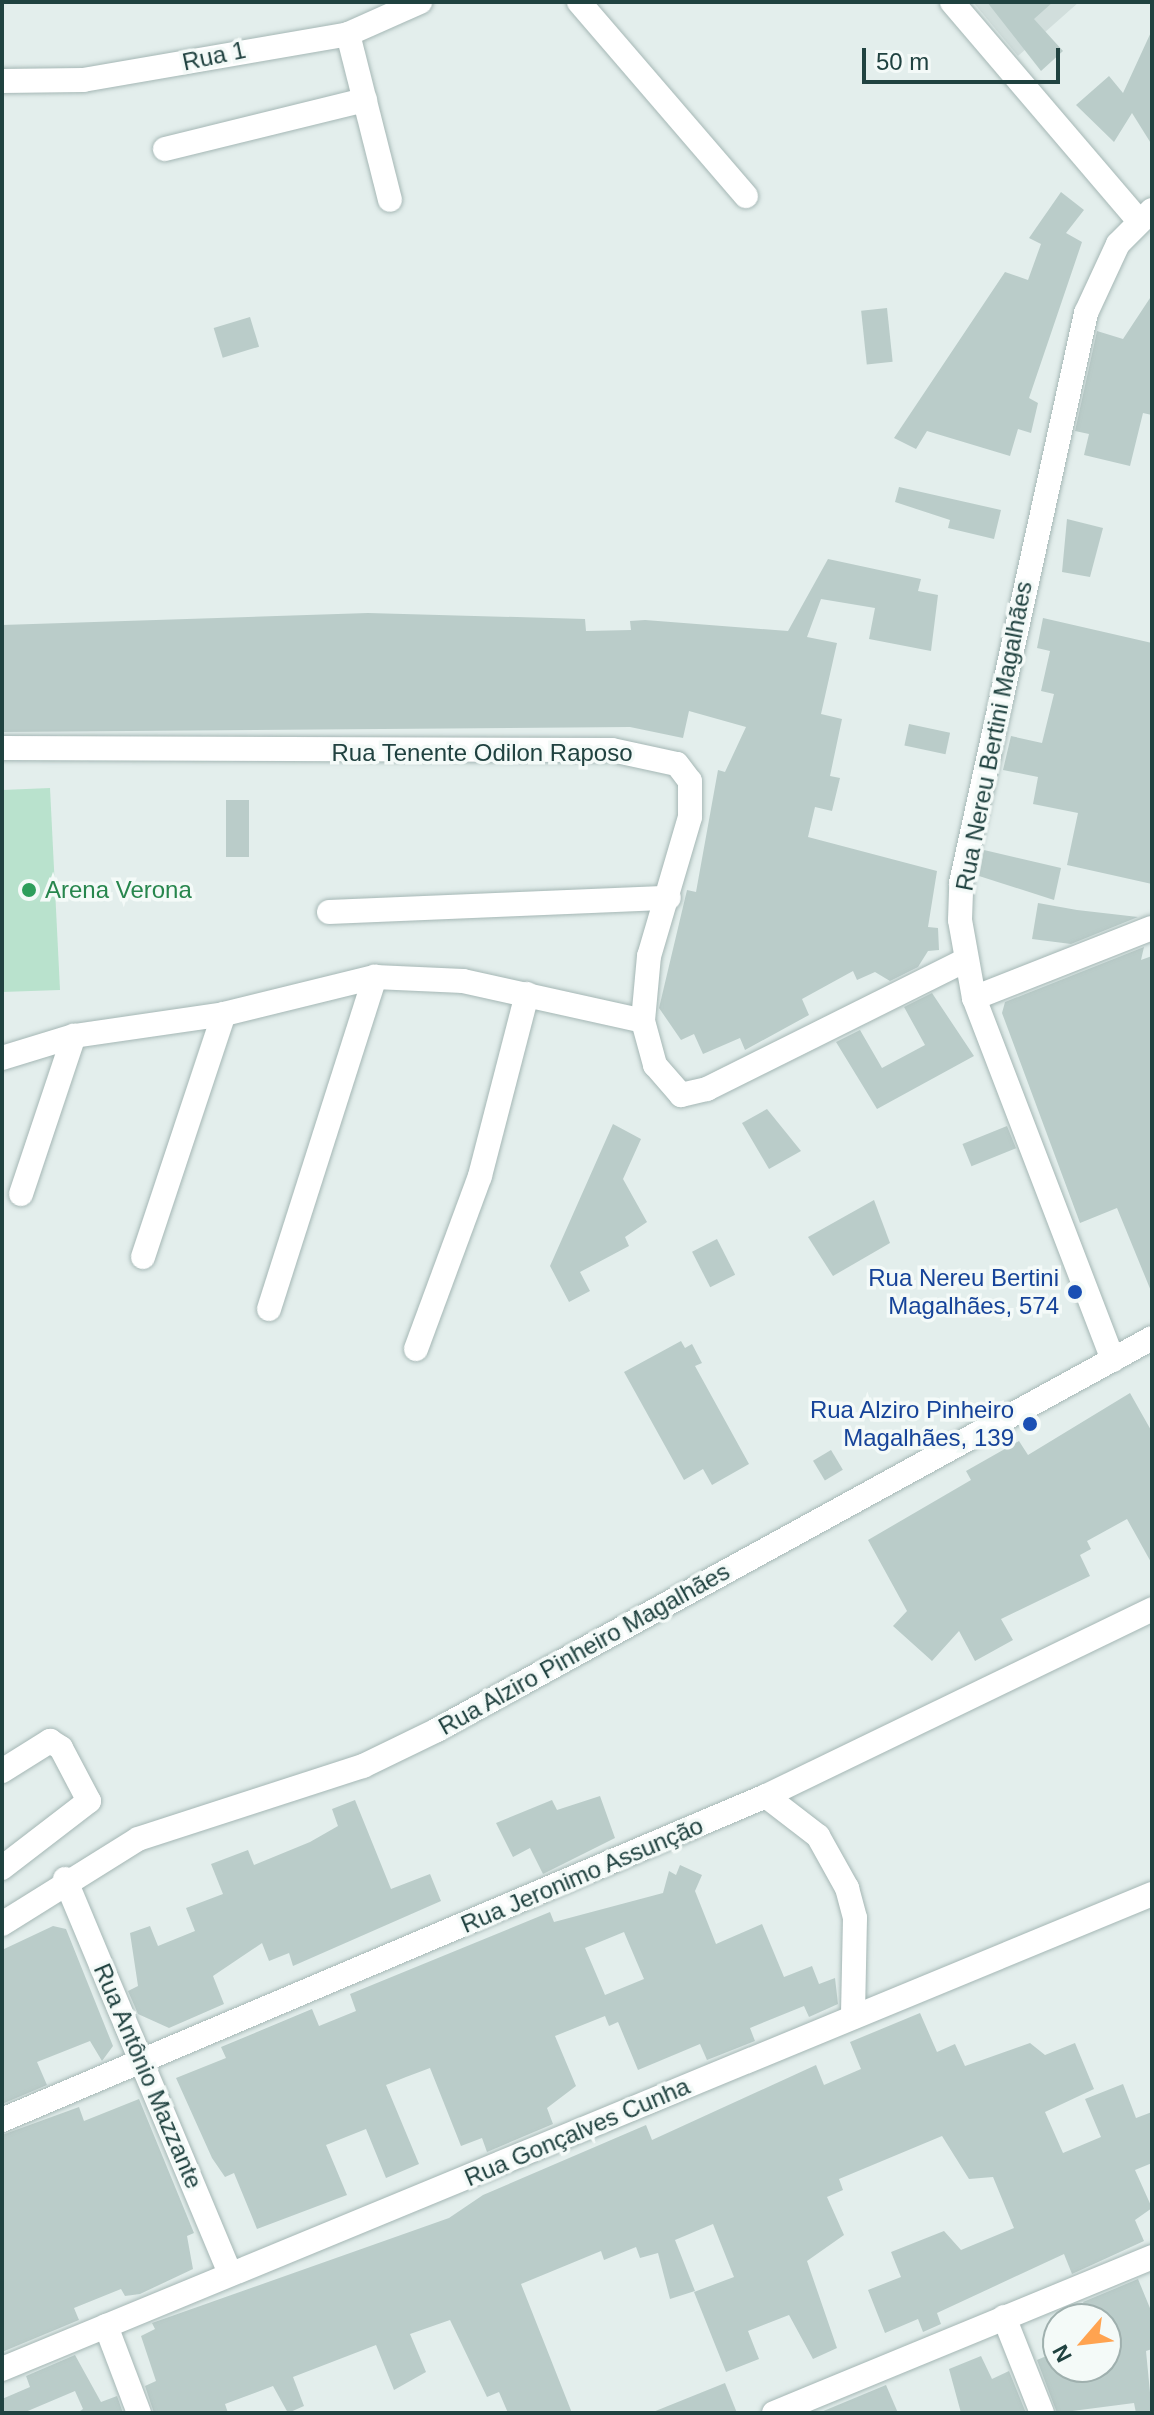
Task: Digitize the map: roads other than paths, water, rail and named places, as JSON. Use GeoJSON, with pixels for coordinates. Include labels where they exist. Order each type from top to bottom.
{"type":"FeatureCollection","features":[{"type":"Feature","properties":{"kind":"street","name":"Rua 1"},"geometry":{"type":"LineString","coordinates":[[2,81],[83,80],[348,34],[420,2]]}},
{"type":"Feature","properties":{"kind":"street"},"geometry":{"type":"LineString","coordinates":[[579,2],[746,196]]}},
{"type":"Feature","properties":{"kind":"street"},"geometry":{"type":"LineString","coordinates":[[952,2],[1145,215]]}},
{"type":"Feature","properties":{"kind":"street"},"geometry":{"type":"LineString","coordinates":[[348,34],[390,200]]}},
{"type":"Feature","properties":{"kind":"street"},"geometry":{"type":"LineString","coordinates":[[165,149],[365,100]]}},
{"type":"Feature","properties":{"kind":"street","name":"Rua Nereu Bertini Magalhães"},"geometry":{"type":"LineString","coordinates":[[1113,1360],[962,962],[961,883],[1065,390],[1103,270],[1145,215]]}},
{"type":"Feature","properties":{"kind":"street","name":"Rua Tenente Odilon Raposo"},"geometry":{"type":"LineString","coordinates":[[2,748],[649,753],[677,764],[693,794],[669,898],[649,956],[643,1021],[665,1084],[694,1094],[962,962]]}},
{"type":"Feature","properties":{"kind":"street"},"geometry":{"type":"LineString","coordinates":[[329,912],[669,898]]}},
{"type":"Feature","properties":{"kind":"street"},"geometry":{"type":"LineString","coordinates":[[974,998],[1152,928]]}},
{"type":"Feature","properties":{"kind":"street"},"geometry":{"type":"LineString","coordinates":[[2,1058],[74,1036],[224,1014],[375,977],[463,981],[643,1021]]}},
{"type":"Feature","properties":{"kind":"street"},"geometry":{"type":"LineString","coordinates":[[269,1309],[375,977]]}},
{"type":"Feature","properties":{"kind":"street"},"geometry":{"type":"LineString","coordinates":[[416,1349],[480,1176],[527,994]]}},
{"type":"Feature","properties":{"kind":"street"},"geometry":{"type":"LineString","coordinates":[[143,1257],[224,1014]]}},
{"type":"Feature","properties":{"kind":"street"},"geometry":{"type":"LineString","coordinates":[[21,1194],[74,1036]]}},
{"type":"Feature","properties":{"kind":"street","name":"Rua Alziro Pinheiro Magalhães"},"geometry":{"type":"LineString","coordinates":[[2,1924],[65,1879],[138,1839],[349,1771],[437,1730],[1113,1360],[1149,1345]]}},
{"type":"Feature","properties":{"kind":"street","name":"Rua Jeronimo Assunção"},"geometry":{"type":"LineString","coordinates":[[2,2120],[766,1796],[1152,1609]]}},
{"type":"Feature","properties":{"kind":"street"},"geometry":{"type":"LineString","coordinates":[[2,1771],[50,1741],[61,1748],[89,1801],[2,1868]]}},
{"type":"Feature","properties":{"kind":"street"},"geometry":{"type":"LineString","coordinates":[[766,1796],[818,1836],[847,1888],[855,1918],[853,2017]]}},
{"type":"Feature","properties":{"kind":"street","name":"Rua Antônio Mazzante"},"geometry":{"type":"LineString","coordinates":[[65,1879],[230,2274]]}},
{"type":"Feature","properties":{"kind":"street","name":"Rua Gonçalves Cunha"},"geometry":{"type":"LineString","coordinates":[[2,2369],[1152,1894]]}},
{"type":"Feature","properties":{"kind":"street"},"geometry":{"type":"LineString","coordinates":[[774,2413],[1152,2257]]}},
{"type":"Feature","properties":{"kind":"street"},"geometry":{"type":"LineString","coordinates":[[1004,2317],[1042,2413]]}},
{"type":"Feature","properties":{"kind":"street"},"geometry":{"type":"LineString","coordinates":[[106,2326],[139,2413]]}},
{"type":"Feature","properties":{"kind":"place","name":"Arena Verona"},"geometry":{"type":"Point","coordinates":[29,890]}},
{"type":"Feature","properties":{"kind":"place","name":"Rua Nereu Bertini Magalhães, 574"},"geometry":{"type":"Point","coordinates":[1075,1292]}},
{"type":"Feature","properties":{"kind":"place","name":"Rua Alziro Pinheiro Magalhães, 139"},"geometry":{"type":"Point","coordinates":[1030,1424]}}]}
